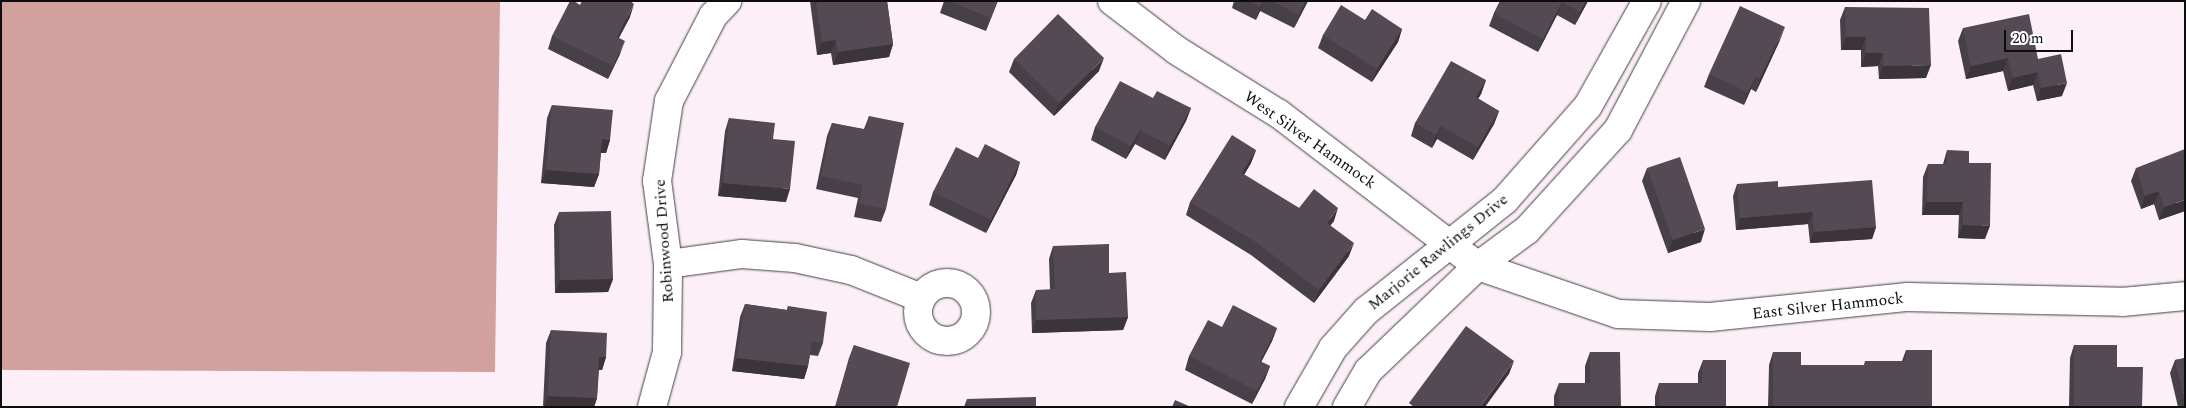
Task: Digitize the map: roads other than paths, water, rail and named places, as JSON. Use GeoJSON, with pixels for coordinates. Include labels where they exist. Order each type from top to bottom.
{"type":"FeatureCollection","features":[{"type":"Feature","properties":{"kind":"street","name":"Robinwood Drive"},"geometry":{"type":"LineString","coordinates":[[652,407],[667,352],[668,264],[657,181],[669,101],[713,16],[727,1]]}},
{"type":"Feature","properties":{"kind":"street","name":"West Silver Hammock"},"geometry":{"type":"LineString","coordinates":[[1112,1],[1176,50],[1279,114],[1408,211],[1448,247],[1478,266]]}},
{"type":"Feature","properties":{"kind":"street","name":"Marjorie Rawlings Drive"},"geometry":{"type":"LineString","coordinates":[[1299,407],[1333,348],[1366,311],[1505,200],[1588,106],[1648,1]]}},
{"type":"Feature","properties":{"kind":"street"},"geometry":{"type":"LineString","coordinates":[[1347,407],[1368,371],[1478,266],[1527,230],[1618,130],[1686,1]]}},
{"type":"Feature","properties":{"kind":"street"},"geometry":{"type":"LineString","coordinates":[[668,264],[742,254],[795,258],[851,270],[921,298]]}},
{"type":"Feature","properties":{"kind":"street","name":"East Silver Hammock"},"geometry":{"type":"LineString","coordinates":[[1478,266],[1618,314],[1671,319],[1908,297],[2122,302],[2185,296]]}}]}
